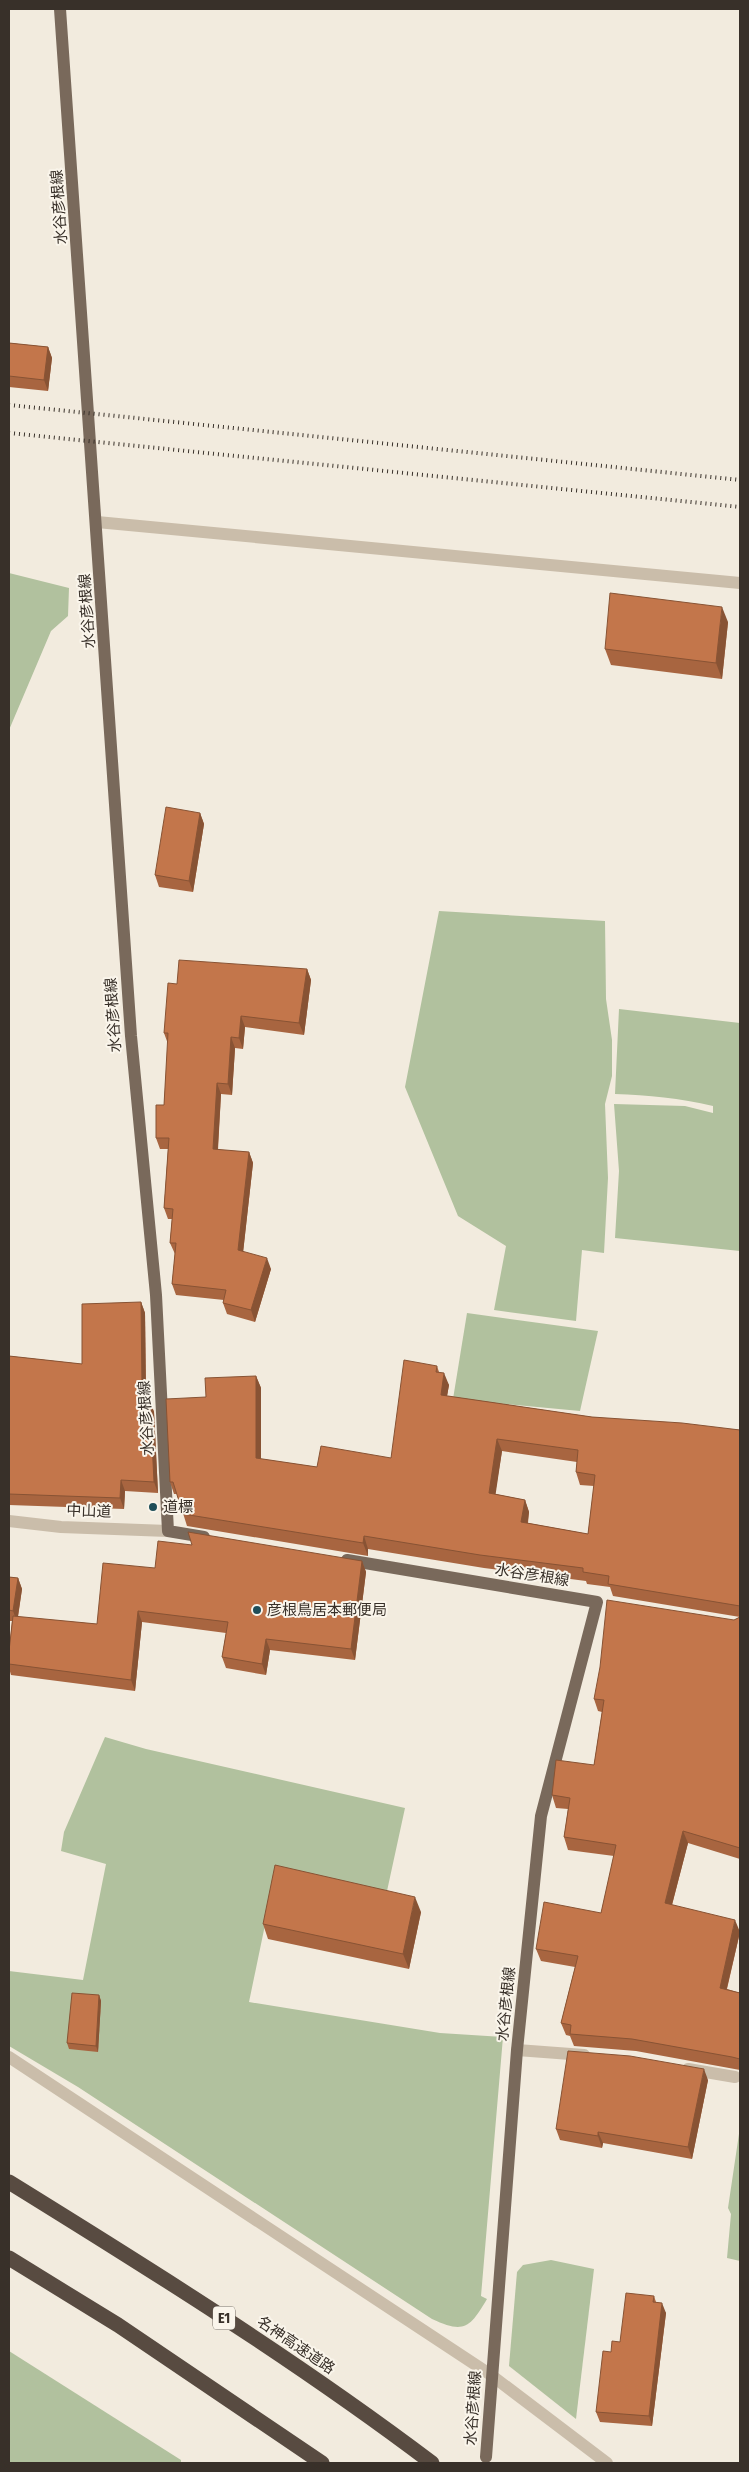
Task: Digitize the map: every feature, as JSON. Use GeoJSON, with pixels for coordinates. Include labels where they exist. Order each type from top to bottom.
{"type":"FeatureCollection","features":[{"type":"Feature","properties":{"kind":"highway","name":"名神高速道路"},"geometry":{"type":"LineString","coordinates":[[9,2182],[157,2273],[374,2419],[432,2463]]}},
{"type":"Feature","properties":{"kind":"highway"},"geometry":{"type":"LineString","coordinates":[[9,2258],[118,2325],[322,2463]]}},
{"type":"Feature","properties":{"kind":"main road","name":"水谷彦根線"},"geometry":{"type":"LineString","coordinates":[[60,9],[97,522],[131,1036],[156,1295],[168,1531]]}},
{"type":"Feature","properties":{"kind":"main road"},"geometry":{"type":"LineString","coordinates":[[168,1531],[217,1539]]}},
{"type":"Feature","properties":{"kind":"main road","name":"水谷彦根線"},"geometry":{"type":"LineString","coordinates":[[334,1558],[602,1603],[541,1816],[517,2050],[486,2456]]}},
{"type":"Feature","properties":{"kind":"street"},"geometry":{"type":"LineString","coordinates":[[97,522],[740,583]]}},
{"type":"Feature","properties":{"kind":"street","name":"中山道"},"geometry":{"type":"LineString","coordinates":[[9,1521],[61,1527],[168,1531]]}},
{"type":"Feature","properties":{"kind":"street"},"geometry":{"type":"LineString","coordinates":[[517,2050],[596,2056]]}},
{"type":"Feature","properties":{"kind":"street"},"geometry":{"type":"LineString","coordinates":[[9,2057],[491,2375],[607,2463]]}},
{"type":"Feature","properties":{"kind":"street"},"geometry":{"type":"LineString","coordinates":[[672,2066],[735,2077]]}},
{"type":"Feature","properties":{"kind":"green space"},"geometry":{"type":"Polygon","coordinates":[[[9,573],[69,588],[68,616],[51,631],[9,730],[9,573]]]}},
{"type":"Feature","properties":{"kind":"green space"},"geometry":{"type":"Polygon","coordinates":[[[439,911],[605,921],[606,999],[612,1040],[612,1076],[605,1104],[608,1178],[604,1253],[582,1250],[576,1321],[494,1310],[506,1246],[458,1216],[405,1087],[439,911]]]}},
{"type":"Feature","properties":{"kind":"green space"},"geometry":{"type":"Polygon","coordinates":[[[619,1009],[740,1023],[740,1251],[615,1238],[619,1171],[614,1104],[685,1106],[713,1113],[713,1106],[701,1103],[664,1097],[615,1094],[619,1009]]]}},
{"type":"Feature","properties":{"kind":"green space"},"geometry":{"type":"Polygon","coordinates":[[[467,1313],[598,1331],[580,1411],[453,1399],[467,1313]]]}},
{"type":"Feature","properties":{"kind":"green space"},"geometry":{"type":"Polygon","coordinates":[[[105,1737],[146,1749],[405,1808],[387,1891],[277,1867],[249,2002],[440,2033],[503,2037],[481,2296],[487,2299],[476,2316],[465,2326],[452,2326],[432,2319],[78,2087],[9,2046],[9,1971],[83,1980],[106,1864],[61,1851],[64,1832],[105,1737]]]}},
{"type":"Feature","properties":{"kind":"green space"},"geometry":{"type":"Polygon","coordinates":[[[740,2127],[740,2261],[727,2258],[731,2214],[728,2208],[740,2127]]]}},
{"type":"Feature","properties":{"kind":"green space"},"geometry":{"type":"Polygon","coordinates":[[[551,2260],[594,2269],[576,2419],[509,2366],[517,2272],[523,2265],[551,2260]]]}},
{"type":"Feature","properties":{"kind":"green space"},"geometry":{"type":"Polygon","coordinates":[[[9,2351],[181,2460],[181,2463],[9,2463],[9,2351]]]}},
{"type":"Feature","properties":{"kind":"building"},"geometry":{"type":"Polygon","coordinates":[[[9,343],[48,347],[44,380],[9,376],[9,343]]]}},
{"type":"Feature","properties":{"kind":"building"},"geometry":{"type":"Polygon","coordinates":[[[610,593],[722,607],[716,663],[605,649],[610,593]]]}},
{"type":"Feature","properties":{"kind":"building"},"geometry":{"type":"Polygon","coordinates":[[[166,807],[200,813],[189,881],[155,875],[166,807]]]}},
{"type":"Feature","properties":{"kind":"building"},"geometry":{"type":"Polygon","coordinates":[[[179,960],[307,969],[299,1023],[241,1016],[239,1038],[231,1037],[228,1084],[217,1083],[213,1149],[249,1152],[238,1250],[267,1258],[251,1310],[223,1303],[226,1290],[172,1284],[176,1243],[170,1243],[173,1209],[164,1208],[169,1138],[156,1138],[156,1105],[164,1105],[168,1033],[164,1033],[168,983],[177,984],[179,960]]]}},
{"type":"Feature","properties":{"kind":"building"},"geometry":{"type":"Polygon","coordinates":[[[141,1302],[142,1388],[147,1388],[147,1401],[150,1401],[154,1482],[121,1480],[120,1498],[9,1494],[9,1356],[82,1364],[82,1304],[141,1302]]]}},
{"type":"Feature","properties":{"kind":"building"},"geometry":{"type":"Polygon","coordinates":[[[404,1360],[437,1366],[436,1372],[444,1373],[441,1395],[592,1417],[682,1423],[740,1430],[740,1606],[608,1584],[609,1576],[583,1572],[583,1568],[480,1555],[364,1536],[363,1543],[183,1514],[173,1482],[170,1482],[166,1399],[206,1397],[205,1378],[256,1376],[256,1458],[317,1467],[321,1446],[391,1458],[404,1360]],[[497,1439],[489,1493],[525,1500],[521,1522],[588,1534],[595,1475],[576,1472],[578,1450],[497,1439]]]}},
{"type":"Feature","properties":{"kind":"building"},"geometry":{"type":"Polygon","coordinates":[[[188,1532],[362,1561],[351,1649],[266,1639],[262,1664],[222,1657],[228,1622],[138,1611],[131,1680],[9,1664],[13,1616],[97,1624],[103,1563],[155,1568],[158,1541],[192,1545],[188,1532]]]}},
{"type":"Feature","properties":{"kind":"building"},"geometry":{"type":"Polygon","coordinates":[[[9,1577],[18,1578],[13,1611],[9,1610],[9,1577]]]}},
{"type":"Feature","properties":{"kind":"building"},"geometry":{"type":"Polygon","coordinates":[[[607,1600],[734,1620],[740,1617],[740,1848],[683,1831],[665,1903],[735,1920],[720,1988],[740,1993],[740,2059],[632,2039],[570,2034],[571,2025],[561,2023],[578,1956],[536,1949],[544,1902],[601,1913],[616,1845],[564,1837],[570,1798],[552,1795],[556,1760],[594,1765],[604,1700],[594,1699],[600,1667],[607,1600]]]}},
{"type":"Feature","properties":{"kind":"building"},"geometry":{"type":"Polygon","coordinates":[[[275,1865],[415,1897],[403,1954],[263,1924],[275,1865]]]}},
{"type":"Feature","properties":{"kind":"building"},"geometry":{"type":"Polygon","coordinates":[[[72,1993],[99,1995],[96,2046],[67,2043],[72,1993]]]}},
{"type":"Feature","properties":{"kind":"building"},"geometry":{"type":"Polygon","coordinates":[[[568,2051],[630,2056],[704,2069],[688,2147],[598,2132],[598,2136],[556,2129],[568,2051]]]}},
{"type":"Feature","properties":{"kind":"building"},"geometry":{"type":"Polygon","coordinates":[[[626,2293],[654,2296],[653,2302],[662,2303],[649,2416],[596,2412],[603,2351],[611,2352],[612,2341],[620,2342],[626,2293]]]}},
{"type":"Feature","properties":{"kind":"railway"},"geometry":{"type":"LineString","coordinates":[[9,405],[740,480]]}},
{"type":"Feature","properties":{"kind":"railway"},"geometry":{"type":"LineString","coordinates":[[9,433],[740,507]]}},
{"type":"Feature","properties":{"kind":"place","name":"道標"},"geometry":{"type":"Point","coordinates":[153,1507]}},
{"type":"Feature","properties":{"kind":"place","name":"彦根鳥居本郵便局"},"geometry":{"type":"Point","coordinates":[257,1610]}}]}
